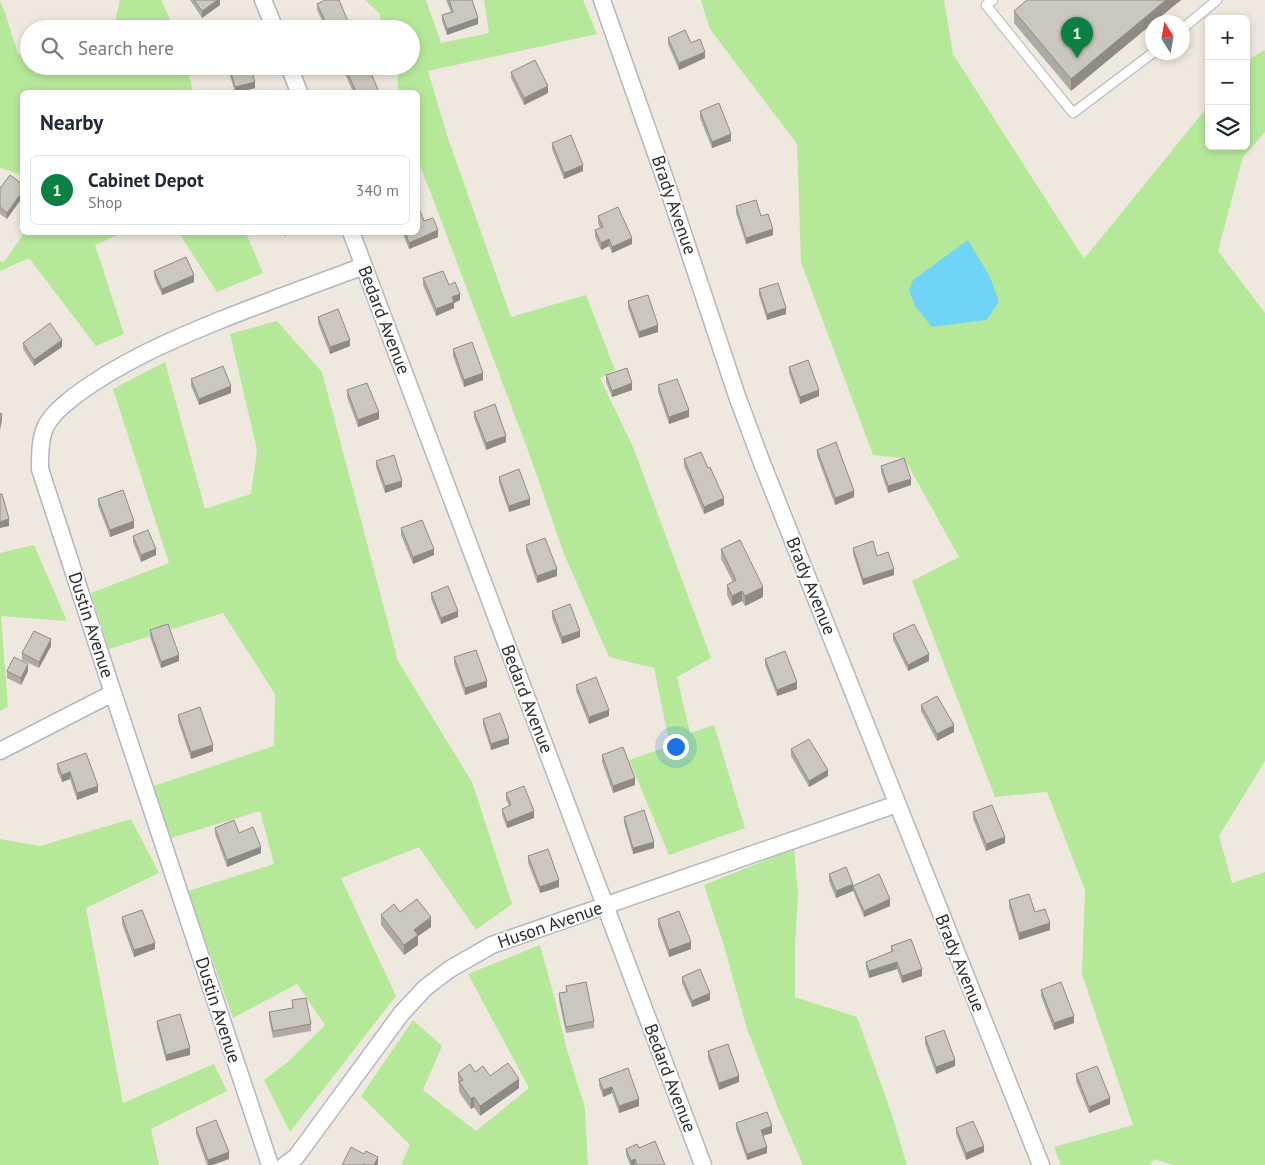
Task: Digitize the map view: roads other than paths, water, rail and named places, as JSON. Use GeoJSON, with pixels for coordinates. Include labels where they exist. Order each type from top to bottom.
{"type":"FeatureCollection","features":[{"type":"Feature","properties":{"kind":"street"},"geometry":{"type":"LineString","coordinates":[[263,0],[271,20]]}},
{"type":"Feature","properties":{"kind":"street","name":"Brady Avenue"},"geometry":{"type":"LineString","coordinates":[[602,0],[666,182],[737,396],[762,463],[1040,1165]]}},
{"type":"Feature","properties":{"kind":"street"},"geometry":{"type":"LineString","coordinates":[[292,75],[298,90]]}},
{"type":"Feature","properties":{"kind":"street","name":"Bedard Avenue"},"geometry":{"type":"LineString","coordinates":[[353,235],[703,1165]]}},
{"type":"Feature","properties":{"kind":"street","name":"Dustin Avenue"},"geometry":{"type":"LineString","coordinates":[[270,1165],[40,469],[40,452],[45,427],[59,409],[92,384],[136,358],[189,333],[275,298],[364,266]]}},
{"type":"Feature","properties":{"kind":"street"},"geometry":{"type":"LineString","coordinates":[[0,751],[113,693]]}},
{"type":"Feature","properties":{"kind":"street","name":"Huson Avenue"},"geometry":{"type":"LineString","coordinates":[[285,1165],[296,1156],[401,1014],[425,988],[450,969],[492,945],[897,804]]}},
{"type":"Feature","properties":{"kind":"lane"},"geometry":{"type":"LineString","coordinates":[[993,0],[986,5],[1074,114],[1145,59]]}},
{"type":"Feature","properties":{"kind":"lane"},"geometry":{"type":"LineString","coordinates":[[1190,23],[1218,0]]}},
{"type":"Feature","properties":{"kind":"water"},"geometry":{"type":"Polygon","coordinates":[[[968,240],[990,277],[999,302],[987,320],[932,327],[915,306],[909,290],[913,280],[968,240]]]}},
{"type":"Feature","properties":{"kind":"place","name":"Cabinet Depot"},"geometry":{"type":"Point","coordinates":[1077,58]}}]}
